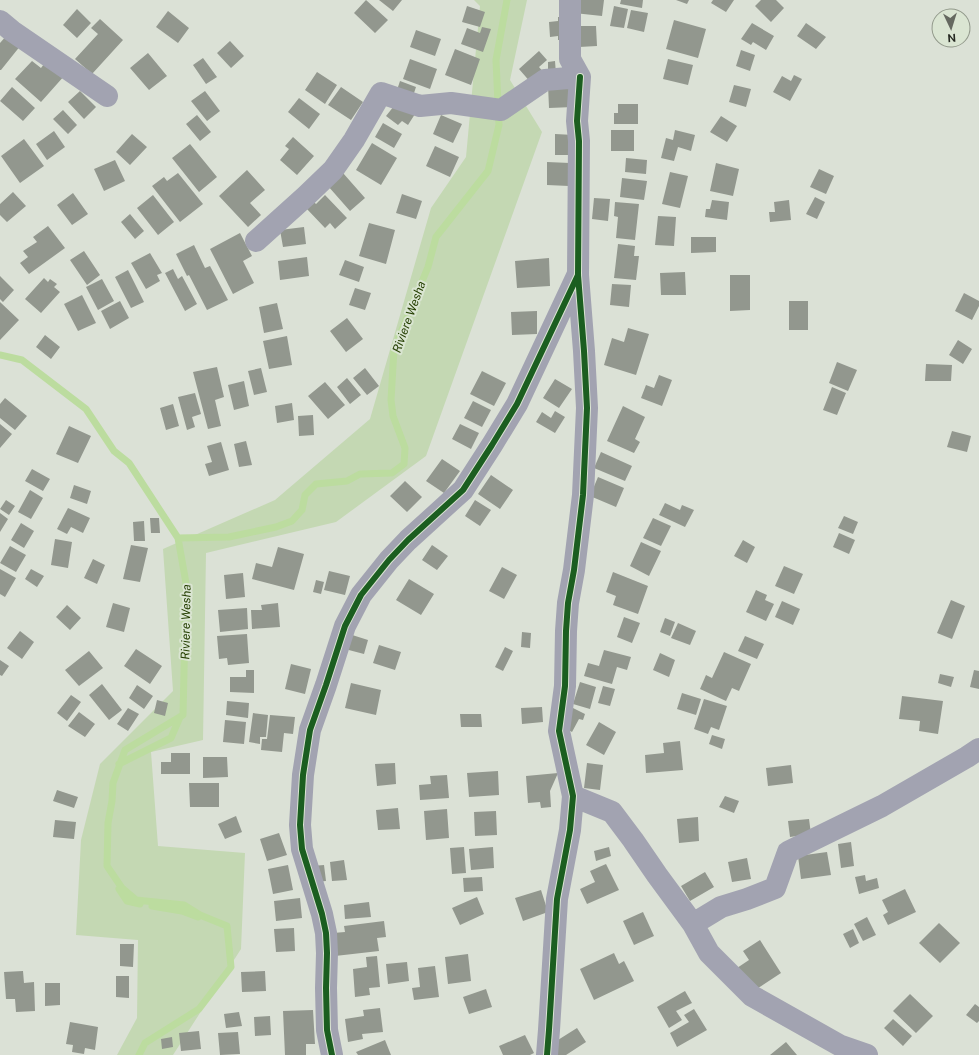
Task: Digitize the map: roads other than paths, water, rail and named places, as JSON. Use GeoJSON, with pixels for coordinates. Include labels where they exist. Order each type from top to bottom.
{"type":"FeatureCollection","features":[{"type":"Feature","properties":{"kind":"street"},"geometry":{"type":"LineString","coordinates":[[547,1055],[557,899],[570,830],[574,796],[559,731],[565,686],[568,603],[574,570],[583,495],[586,416],[584,351],[578,275],[579,141],[577,121],[580,78],[570,59],[570,0]]}},
{"type":"Feature","properties":{"kind":"street"},"geometry":{"type":"LineString","coordinates":[[0,21],[12,31],[107,96]]}},
{"type":"Feature","properties":{"kind":"street"},"geometry":{"type":"LineString","coordinates":[[256,241],[333,170],[354,140],[381,92],[420,106],[451,103],[501,110],[545,80],[580,78]]}},
{"type":"Feature","properties":{"kind":"street"},"geometry":{"type":"LineString","coordinates":[[332,1055],[327,1030],[326,934],[322,914],[302,849],[300,825],[303,775],[310,730],[346,626],[361,595],[389,560],[408,540],[463,490],[518,404],[578,275]]}},
{"type":"Feature","properties":{"kind":"street"},"geometry":{"type":"LineString","coordinates":[[693,924],[721,907],[775,888],[788,852],[882,806],[961,761],[979,749]]}},
{"type":"Feature","properties":{"kind":"street"},"geometry":{"type":"LineString","coordinates":[[574,796],[612,812],[656,875],[693,924],[709,953],[752,996],[841,1046],[867,1055]]}},
{"type":"Feature","properties":{"kind":"waterway","name":"Riviere Wesha"},"geometry":{"type":"LineString","coordinates":[[178,538],[229,537],[276,527],[292,521],[302,510],[305,495],[316,484],[347,481],[360,474],[392,473],[404,464],[405,448],[393,416],[391,400],[394,349],[428,267],[436,237],[488,171],[499,125],[496,60],[507,0]]}},
{"type":"Feature","properties":{"kind":"waterway"},"geometry":{"type":"LineString","coordinates":[[0,355],[22,360],[86,409],[114,451],[129,463],[178,538],[186,583],[183,715],[125,750],[113,783],[112,801],[108,823],[107,866],[122,888],[136,900],[184,905],[200,915],[227,926],[231,967],[199,1009],[145,1043],[139,1055]]}},
{"type":"Feature","properties":{"kind":"waterway","name":"Riviere Wesha"},"geometry":{"type":"LineString","coordinates":[[119,764],[171,738],[180,717]]}},
{"type":"Feature","properties":{"kind":"waterway","name":"Riviere Wesha"},"geometry":{"type":"LineString","coordinates":[[119,889],[127,901],[140,904]]}},
{"type":"Feature","properties":{"kind":"waterway","name":"Riviere Wesha"},"geometry":{"type":"LineString","coordinates":[[152,906],[182,911],[198,917]]}}]}
